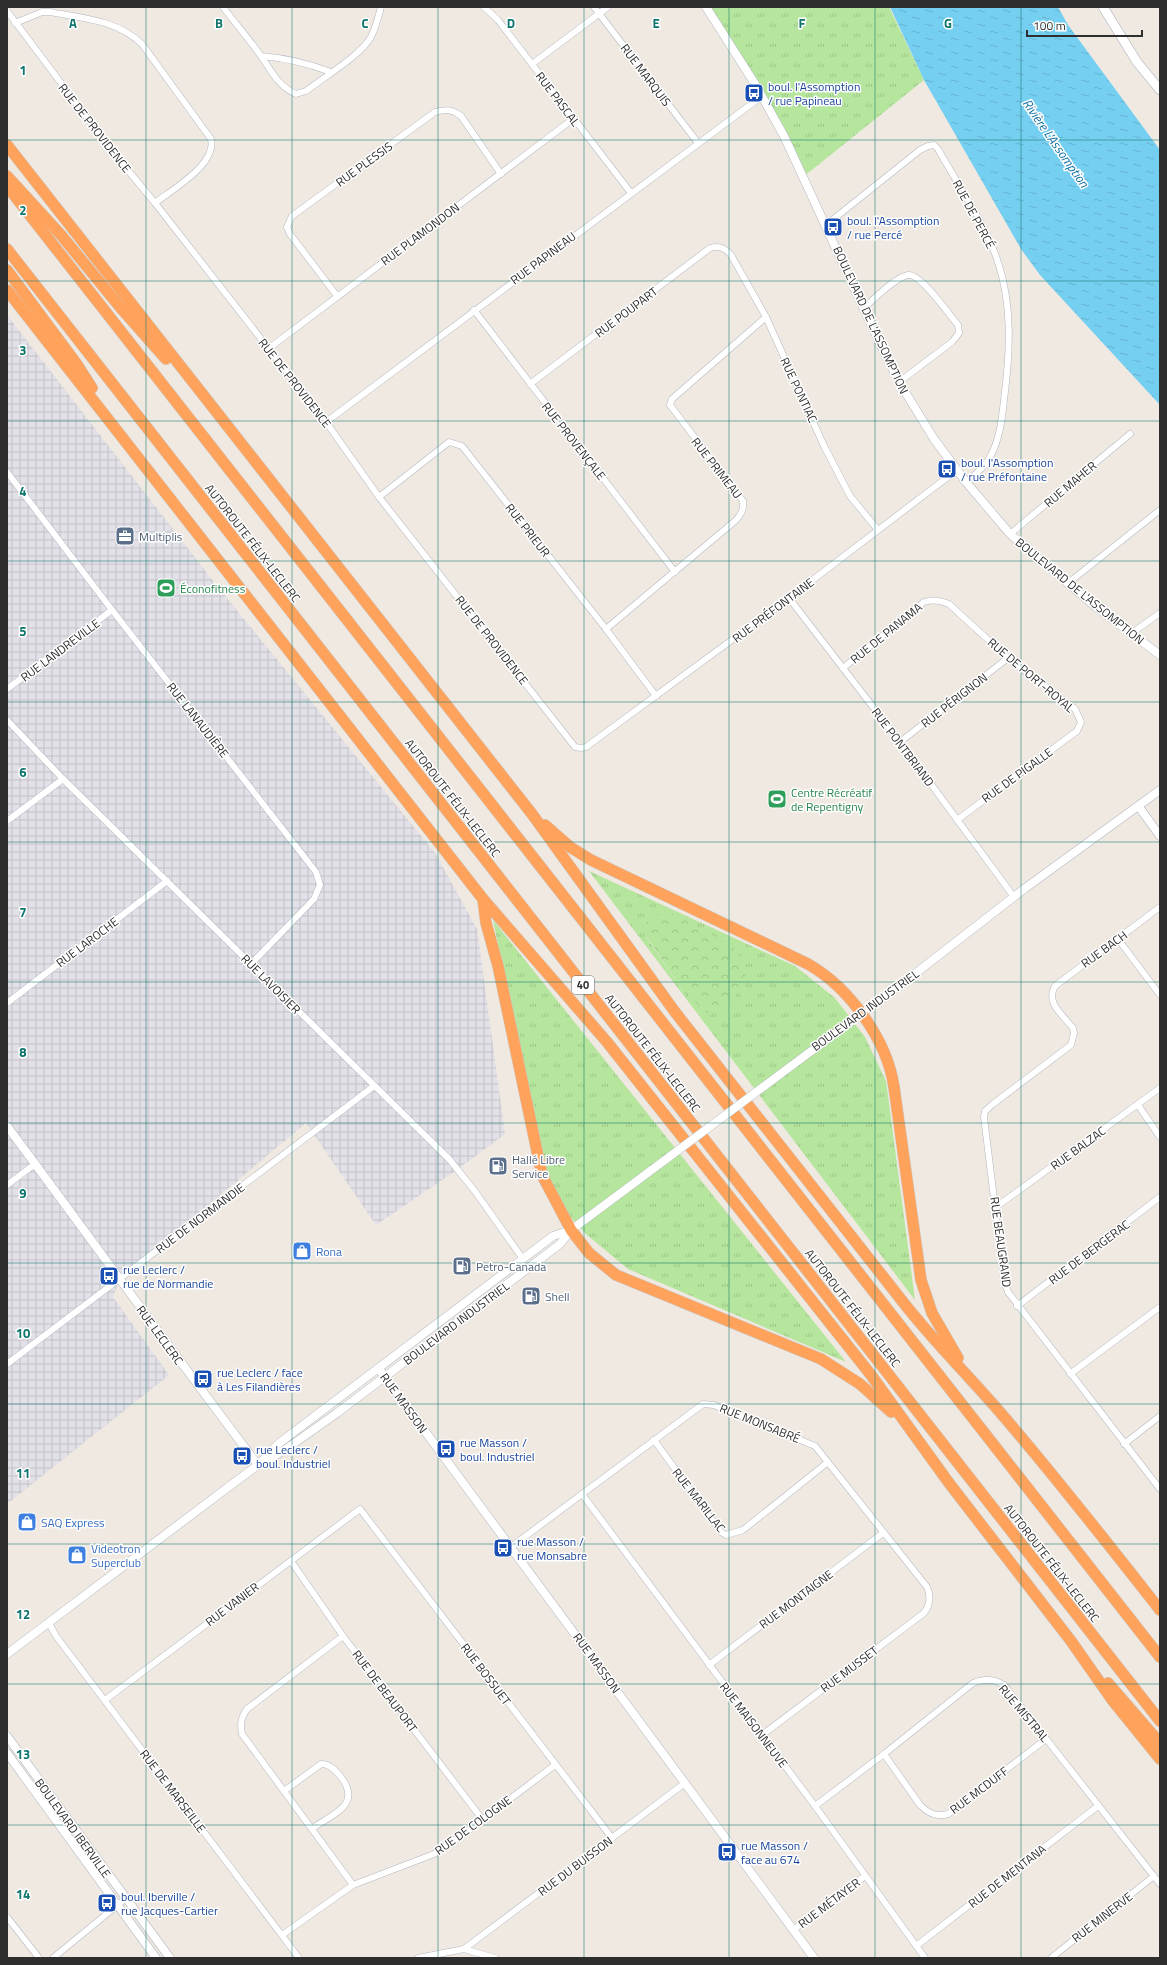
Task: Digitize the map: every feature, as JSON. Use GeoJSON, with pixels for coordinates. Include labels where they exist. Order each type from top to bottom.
{"type":"FeatureCollection","features":[{"type":"Feature","properties":{"kind":"highway"},"geometry":{"type":"LineString","coordinates":[[7,144],[532,814],[679,1018],[907,1308],[935,1341],[970,1377],[1064,1488],[1160,1610]]}},
{"type":"Feature","properties":{"kind":"highway"},"geometry":{"type":"LineString","coordinates":[[7,176],[61,235],[120,307],[235,435]]}},
{"type":"Feature","properties":{"kind":"highway"},"geometry":{"type":"LineString","coordinates":[[7,186],[1160,1657]]}},
{"type":"Feature","properties":{"kind":"highway","name":"AUTOROUTE FÉLIX-LECLERC"},"geometry":{"type":"LineString","coordinates":[[7,249],[1160,1721]]}},
{"type":"Feature","properties":{"kind":"highway"},"geometry":{"type":"LineString","coordinates":[[7,270],[76,363],[130,447]]}},
{"type":"Feature","properties":{"kind":"highway"},"geometry":{"type":"LineString","coordinates":[[7,290],[483,899],[610,1046],[870,1375],[993,1541],[1071,1641],[1113,1701],[1160,1759]]}},
{"type":"Feature","properties":{"kind":"highway"},"geometry":{"type":"LineString","coordinates":[[532,814],[570,847],[591,860],[814,967],[836,984],[860,1013],[884,1049],[893,1078],[917,1260],[924,1293],[943,1336],[970,1377]]}},
{"type":"Feature","properties":{"kind":"highway"},"geometry":{"type":"LineString","coordinates":[[483,899],[486,923],[498,966],[538,1161],[549,1192],[570,1230],[597,1260],[624,1279],[791,1346],[836,1367],[871,1393],[912,1432]]}},
{"type":"Feature","properties":{"kind":"highway"},"geometry":{"type":"LineString","coordinates":[[1071,1641],[1160,1743]]}},
{"type":"Feature","properties":{"kind":"main road"},"geometry":{"type":"LineString","coordinates":[[1103,7],[1137,62],[1160,90]]}},
{"type":"Feature","properties":{"kind":"street"},"geometry":{"type":"LineString","coordinates":[[223,7],[261,56],[277,81],[286,89],[296,94],[306,91],[360,50],[370,38],[377,23],[381,7]]}},
{"type":"Feature","properties":{"kind":"street","name":"RUE PASCAL"},"geometry":{"type":"LineString","coordinates":[[484,7],[498,20],[631,193]]}},
{"type":"Feature","properties":{"kind":"street","name":"RUE MARQUIS"},"geometry":{"type":"LineString","coordinates":[[594,7],[698,144]]}},
{"type":"Feature","properties":{"kind":"street"},"geometry":{"type":"LineString","coordinates":[[532,64],[608,7]]}},
{"type":"Feature","properties":{"kind":"street","name":"BOULEVARD DE L'ASSOMPTION"},"geometry":{"type":"LineString","coordinates":[[706,7],[762,96],[793,155],[863,309],[899,382],[920,418],[966,482],[1010,534],[1067,584],[1160,655]]}},
{"type":"Feature","properties":{"kind":"street","name":"RUE DE PROVIDENCE"},"geometry":{"type":"LineString","coordinates":[[7,11],[112,151],[155,203],[326,422],[379,497],[575,747],[586,747]]}},
{"type":"Feature","properties":{"kind":"street"},"geometry":{"type":"LineString","coordinates":[[15,23],[42,12],[50,12],[110,24],[132,34],[142,44],[212,139],[213,145],[204,164],[155,203]]}},
{"type":"Feature","properties":{"kind":"street"},"geometry":{"type":"LineString","coordinates":[[261,56],[287,58],[309,63],[331,72]]}},
{"type":"Feature","properties":{"kind":"street","name":"RUE PAPINEAU"},"geometry":{"type":"LineString","coordinates":[[326,422],[762,96]]}},
{"type":"Feature","properties":{"kind":"street","name":"RUE PLESSIS"},"geometry":{"type":"LineString","coordinates":[[337,296],[290,234],[287,227],[292,216],[435,112],[445,109],[454,111],[461,116],[501,174]]}},
{"type":"Feature","properties":{"kind":"street","name":"RUE PLAMONDON"},"geometry":{"type":"LineString","coordinates":[[268,349],[573,119]]}},
{"type":"Feature","properties":{"kind":"street","name":"RUE DE PERCÉ"},"geometry":{"type":"LineString","coordinates":[[826,225],[920,150],[928,146],[934,146],[938,149],[985,232],[997,259],[1007,302],[1010,331],[1007,377],[1001,424],[992,454],[986,463],[966,482]]}},
{"type":"Feature","properties":{"kind":"street","name":"RUE POUPART"},"geometry":{"type":"LineString","coordinates":[[530,384],[710,248],[716,246],[724,248]]}},
{"type":"Feature","properties":{"kind":"street","name":"RUE PONTIAC"},"geometry":{"type":"LineString","coordinates":[[724,248],[731,255],[766,317],[850,496],[878,530]]}},
{"type":"Feature","properties":{"kind":"street"},"geometry":{"type":"LineString","coordinates":[[863,309],[899,279],[908,275],[913,276],[923,282],[958,325],[959,333],[952,342],[899,382]]}},
{"type":"Feature","properties":{"kind":"street","name":"RUE PROVENÇALE"},"geometry":{"type":"LineString","coordinates":[[474,310],[675,572]]}},
{"type":"Feature","properties":{"kind":"street","name":"RUE PRIMEAU"},"geometry":{"type":"LineString","coordinates":[[606,628],[675,572],[735,521],[741,514],[744,507],[743,501],[672,410],[670,405],[672,399],[766,317]]}},
{"type":"Feature","properties":{"kind":"street","name":"RUE MAHER"},"geometry":{"type":"LineString","coordinates":[[1010,534],[1130,434]]}},
{"type":"Feature","properties":{"kind":"street","name":"RUE PRIEUR"},"geometry":{"type":"LineString","coordinates":[[379,497],[449,442],[462,446],[606,628],[656,696]]}},
{"type":"Feature","properties":{"kind":"street","name":"RUE PRÉFONTAINE"},"geometry":{"type":"LineString","coordinates":[[586,747],[789,598],[957,470]]}},
{"type":"Feature","properties":{"kind":"street","name":"RUE LANAUDIÈRE"},"geometry":{"type":"LineString","coordinates":[[7,472],[319,877],[320,885],[314,899],[251,964]]}},
{"type":"Feature","properties":{"kind":"street"},"geometry":{"type":"LineString","coordinates":[[1067,584],[1160,510]]}},
{"type":"Feature","properties":{"kind":"street","name":"RUE PONTBRIAND"},"geometry":{"type":"LineString","coordinates":[[789,598],[900,742],[1014,897]]}},
{"type":"Feature","properties":{"kind":"street","name":"RUE DE PANAMA"},"geometry":{"type":"LineString","coordinates":[[843,668],[924,602],[931,600]]}},
{"type":"Feature","properties":{"kind":"street","name":"RUE DE PORT-ROYAL"},"geometry":{"type":"LineString","coordinates":[[931,600],[942,600],[949,604],[1008,658],[1075,709],[1081,722],[1077,731]]}},
{"type":"Feature","properties":{"kind":"street","name":"RUE LANDREVILLE"},"geometry":{"type":"LineString","coordinates":[[7,689],[112,610]]}},
{"type":"Feature","properties":{"kind":"street"},"geometry":{"type":"LineString","coordinates":[[1132,633],[1160,613]]}},
{"type":"Feature","properties":{"kind":"street","name":"RUE PÉRIGNON"},"geometry":{"type":"LineString","coordinates":[[900,742],[1008,658]]}},
{"type":"Feature","properties":{"kind":"street","name":"RUE LAVOISIER"},"geometry":{"type":"LineString","coordinates":[[7,720],[63,779],[449,1159],[474,1190],[523,1259]]}},
{"type":"Feature","properties":{"kind":"street","name":"RUE DE PIGALLE"},"geometry":{"type":"LineString","coordinates":[[957,820],[1077,731]]}},
{"type":"Feature","properties":{"kind":"street"},"geometry":{"type":"LineString","coordinates":[[7,822],[63,779]]}},
{"type":"Feature","properties":{"kind":"street","name":"BOULEVARD INDUSTRIEL"},"geometry":{"type":"LineString","coordinates":[[7,1654],[258,1465],[278,1444],[553,1236],[570,1230],[860,1013],[901,985],[1014,897],[1139,807],[1160,790]]}},
{"type":"Feature","properties":{"kind":"street"},"geometry":{"type":"LineString","coordinates":[[1139,807],[1160,836]]}},
{"type":"Feature","properties":{"kind":"street","name":"RUE LAROCHE"},"geometry":{"type":"LineString","coordinates":[[7,1002],[167,881]]}},
{"type":"Feature","properties":{"kind":"street","name":"RUE BACH"},"geometry":{"type":"LineString","coordinates":[[1051,994],[1058,982],[1160,907]]}},
{"type":"Feature","properties":{"kind":"street"},"geometry":{"type":"LineString","coordinates":[[1118,939],[1160,995]]}},
{"type":"Feature","properties":{"kind":"street","name":"RUE BEAUGRAND"},"geometry":{"type":"LineString","coordinates":[[1051,994],[1054,1006],[1073,1028],[1074,1033],[1071,1045],[985,1111],[984,1117],[1004,1281],[1008,1292],[1017,1306],[1160,1489]]}},
{"type":"Feature","properties":{"kind":"street","name":"RUE DE NORMANDIE"},"geometry":{"type":"LineString","coordinates":[[7,1364],[374,1086]]}},
{"type":"Feature","properties":{"kind":"street","name":"RUE BALZAC"},"geometry":{"type":"LineString","coordinates":[[996,1207],[1160,1088]]}},
{"type":"Feature","properties":{"kind":"street"},"geometry":{"type":"LineString","coordinates":[[1138,1105],[1160,1138]]}},
{"type":"Feature","properties":{"kind":"street","name":"RUE LECLERC"},"geometry":{"type":"LineString","coordinates":[[7,1126],[120,1278],[189,1375],[258,1465]]}},
{"type":"Feature","properties":{"kind":"street"},"geometry":{"type":"LineString","coordinates":[[7,1185],[35,1164]]}},
{"type":"Feature","properties":{"kind":"street","name":"RUE DE BERGERAC"},"geometry":{"type":"LineString","coordinates":[[1017,1306],[1160,1197]]}},
{"type":"Feature","properties":{"kind":"street","name":"BOULEVARD INDUSTRIEL"},"geometry":{"type":"LineString","coordinates":[[258,1465],[273,1458],[286,1449],[385,1376],[560,1244],[570,1230]]}},
{"type":"Feature","properties":{"kind":"street"},"geometry":{"type":"LineString","coordinates":[[1070,1374],[1160,1307]]}},
{"type":"Feature","properties":{"kind":"street","name":"RUE MASSON"},"geometry":{"type":"LineString","coordinates":[[379,1369],[814,1958]]}},
{"type":"Feature","properties":{"kind":"street","name":"RUE MONSABRÉ"},"geometry":{"type":"LineString","coordinates":[[511,1547],[695,1409],[708,1403],[810,1443],[820,1451],[926,1587],[930,1598]]}},
{"type":"Feature","properties":{"kind":"street"},"geometry":{"type":"LineString","coordinates":[[1124,1444],[1160,1416]]}},
{"type":"Feature","properties":{"kind":"street","name":"RUE MARILLAC"},"geometry":{"type":"LineString","coordinates":[[654,1440],[721,1532],[726,1535],[743,1530],[828,1462]]}},
{"type":"Feature","properties":{"kind":"street","name":"RUE MAISONNEUVE"},"geometry":{"type":"LineString","coordinates":[[582,1494],[815,1806],[925,1958]]}},
{"type":"Feature","properties":{"kind":"street","name":"RUE VANIER"},"geometry":{"type":"LineString","coordinates":[[105,1700],[360,1509]]}},
{"type":"Feature","properties":{"kind":"street","name":"RUE BOSSUET"},"geometry":{"type":"LineString","coordinates":[[360,1509],[612,1838]]}},
{"type":"Feature","properties":{"kind":"street","name":"RUE MONTAIGNE"},"geometry":{"type":"LineString","coordinates":[[709,1665],[883,1533]]}},
{"type":"Feature","properties":{"kind":"street","name":"RUE DE BEAUPORT"},"geometry":{"type":"LineString","coordinates":[[291,1561],[343,1636],[482,1819]]}},
{"type":"Feature","properties":{"kind":"street","name":"RUE MUSSET"},"geometry":{"type":"LineString","coordinates":[[762,1735],[924,1613],[930,1598]]}},
{"type":"Feature","properties":{"kind":"street","name":"RUE DE MARSEILLE"},"geometry":{"type":"LineString","coordinates":[[49,1623],[159,1775],[299,1958]]}},
{"type":"Feature","properties":{"kind":"street"},"geometry":{"type":"LineString","coordinates":[[343,1636],[247,1709],[242,1717],[240,1726],[242,1734],[313,1828],[353,1885]]}},
{"type":"Feature","properties":{"kind":"street","name":"RUE MISTRAL"},"geometry":{"type":"LineString","coordinates":[[815,1806],[973,1684],[990,1679],[998,1681],[1004,1686],[1160,1884]]}},
{"type":"Feature","properties":{"kind":"street","name":"BOULEVARD IBERVILLE"},"geometry":{"type":"LineString","coordinates":[[7,1736],[125,1899],[170,1958]]}},
{"type":"Feature","properties":{"kind":"street","name":"RUE MCDUFF"},"geometry":{"type":"LineString","coordinates":[[884,1754],[920,1805],[926,1811],[942,1816],[948,1814],[1046,1739]]}},
{"type":"Feature","properties":{"kind":"street","name":"BOULEVARD IBERVILLE"},"geometry":{"type":"LineString","coordinates":[[7,1753],[156,1958]]}},
{"type":"Feature","properties":{"kind":"street"},"geometry":{"type":"LineString","coordinates":[[284,1790],[321,1764],[335,1769],[347,1785],[350,1796],[348,1803],[313,1828]]}},
{"type":"Feature","properties":{"kind":"street","name":"RUE DE COLOGNE"},"geometry":{"type":"LineString","coordinates":[[282,1935],[353,1885],[434,1854],[465,1833],[555,1765]]}},
{"type":"Feature","properties":{"kind":"street","name":"RUE DU BUISSON"},"geometry":{"type":"LineString","coordinates":[[464,1949],[685,1783]]}},
{"type":"Feature","properties":{"kind":"street","name":"RUE DE MENTANA"},"geometry":{"type":"LineString","coordinates":[[916,1946],[1098,1806]]}},
{"type":"Feature","properties":{"kind":"street","name":"RUE MÉTAYER"},"geometry":{"type":"LineString","coordinates":[[793,1930],[865,1876]]}},
{"type":"Feature","properties":{"kind":"street","name":"RUE MINERVE"},"geometry":{"type":"LineString","coordinates":[[1051,1958],[1154,1876]]}},
{"type":"Feature","properties":{"kind":"street"},"geometry":{"type":"LineString","coordinates":[[53,1958],[117,1904],[125,1899]]}},
{"type":"Feature","properties":{"kind":"street"},"geometry":{"type":"LineString","coordinates":[[7,1917],[39,1958]]}},
{"type":"Feature","properties":{"kind":"street"},"geometry":{"type":"LineString","coordinates":[[418,1958],[464,1949],[495,1958]]}},
{"type":"Feature","properties":{"kind":"shaded area"},"geometry":{"type":"Polygon","coordinates":[[[7,315],[217,586],[435,853],[477,929],[505,1134],[454,1172],[376,1225],[306,1123],[120,1279],[113,1297],[169,1375],[7,1504],[7,315]]]}},
{"type":"Feature","properties":{"kind":"green space"},"geometry":{"type":"Polygon","coordinates":[[[705,7],[889,7],[924,80],[803,177],[795,157],[705,7]]]}},
{"type":"Feature","properties":{"kind":"green space"},"geometry":{"type":"Polygon","coordinates":[[[589,871],[795,966],[835,998],[865,1037],[886,1081],[915,1300],[589,871]],[[645,935],[684,993],[710,1015],[645,935]]]}},
{"type":"Feature","properties":{"kind":"green space"},"geometry":{"type":"Polygon","coordinates":[[[664,909],[732,946],[742,960],[747,972],[732,1004],[710,1015],[684,993],[645,934],[646,923],[664,909]]]}},
{"type":"Feature","properties":{"kind":"green space"},"geometry":{"type":"Polygon","coordinates":[[[493,920],[846,1362],[628,1269],[587,1235],[564,1210],[551,1186],[543,1162],[493,920]]]}},
{"type":"Feature","properties":{"kind":"water","name":"Rivière L'Assomption"},"geometry":{"type":"Polygon","coordinates":[[[890,7],[1058,7],[1068,25],[1160,150],[1160,405],[1040,275],[1021,249],[924,80],[890,7]]]}},
{"type":"Feature","properties":{"kind":"place","name":"boul. l'Assomption / rue Papineau"},"geometry":{"type":"Point","coordinates":[754,93]}},
{"type":"Feature","properties":{"kind":"place","name":"boul. l'Assomption / rue Percé"},"geometry":{"type":"Point","coordinates":[833,227]}},
{"type":"Feature","properties":{"kind":"place","name":"boul. l'Assomption / rue Préfontaine"},"geometry":{"type":"Point","coordinates":[947,469]}},
{"type":"Feature","properties":{"kind":"place","name":"Multiplis"},"geometry":{"type":"Point","coordinates":[125,536]}},
{"type":"Feature","properties":{"kind":"place","name":"Éconofitness"},"geometry":{"type":"Point","coordinates":[166,588]}},
{"type":"Feature","properties":{"kind":"place","name":"Centre Récréatif de Repentigny"},"geometry":{"type":"Point","coordinates":[777,799]}},
{"type":"Feature","properties":{"kind":"place","name":"Hallé Libre Service"},"geometry":{"type":"Point","coordinates":[498,1166]}},
{"type":"Feature","properties":{"kind":"place","name":"Rona"},"geometry":{"type":"Point","coordinates":[302,1251]}},
{"type":"Feature","properties":{"kind":"place","name":"Petro-Canada"},"geometry":{"type":"Point","coordinates":[462,1266]}},
{"type":"Feature","properties":{"kind":"place","name":"rue Leclerc / rue de Normandie"},"geometry":{"type":"Point","coordinates":[109,1276]}},
{"type":"Feature","properties":{"kind":"place","name":"Shell"},"geometry":{"type":"Point","coordinates":[531,1296]}},
{"type":"Feature","properties":{"kind":"place","name":"rue Leclerc / face à Les Filandières"},"geometry":{"type":"Point","coordinates":[203,1379]}},
{"type":"Feature","properties":{"kind":"place","name":"rue Masson / boul. Industriel"},"geometry":{"type":"Point","coordinates":[446,1449]}},
{"type":"Feature","properties":{"kind":"place","name":"rue Leclerc / boul. Industriel"},"geometry":{"type":"Point","coordinates":[242,1456]}},
{"type":"Feature","properties":{"kind":"place","name":"SAQ Express"},"geometry":{"type":"Point","coordinates":[27,1522]}},
{"type":"Feature","properties":{"kind":"place","name":"rue Masson / rue Monsabre"},"geometry":{"type":"Point","coordinates":[503,1548]}},
{"type":"Feature","properties":{"kind":"place","name":"Videotron Superclub"},"geometry":{"type":"Point","coordinates":[77,1555]}},
{"type":"Feature","properties":{"kind":"place","name":"rue Masson / face au 674"},"geometry":{"type":"Point","coordinates":[727,1852]}},
{"type":"Feature","properties":{"kind":"place","name":"boul. Iberville / rue Jacques-Cartier"},"geometry":{"type":"Point","coordinates":[107,1903]}}]}
